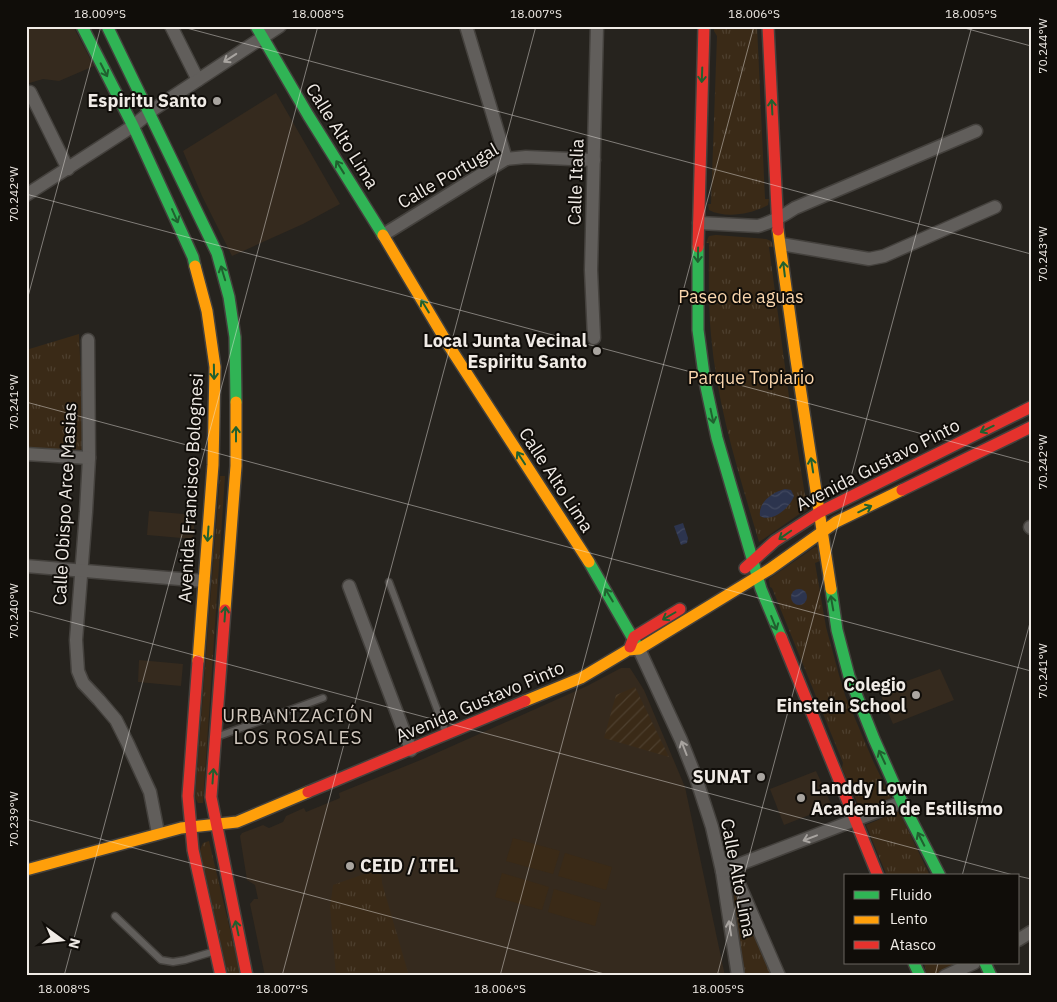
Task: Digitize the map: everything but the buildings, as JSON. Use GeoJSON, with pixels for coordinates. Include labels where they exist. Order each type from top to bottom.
{"type":"FeatureCollection","features":[{"type":"Feature","properties":{"kind":"main road","name":"Avenida Francisco Bolognesi"},"geometry":{"type":"LineString","coordinates":[[82,26],[134,126],[193,257],[207,312],[215,367],[213,465],[188,796],[193,850],[221,976]]}},
{"type":"Feature","properties":{"kind":"main road"},"geometry":{"type":"LineString","coordinates":[[107,26],[214,246],[230,297],[235,338],[236,466],[211,797],[248,976]]}},
{"type":"Feature","properties":{"kind":"main road"},"geometry":{"type":"LineString","coordinates":[[704,26],[697,294],[698,330],[705,382],[717,438],[761,589],[877,874]]}},
{"type":"Feature","properties":{"kind":"main road"},"geometry":{"type":"LineString","coordinates":[[768,26],[778,220],[796,360],[835,622],[849,676],[874,740],[902,802],[939,874]]}},
{"type":"Feature","properties":{"kind":"main road","name":"Calle Alto Lima"},"geometry":{"type":"LineString","coordinates":[[259,32],[449,346],[597,574],[634,637],[634,650]]}},
{"type":"Feature","properties":{"kind":"main road","name":"Avenida Gustavo Pinto"},"geometry":{"type":"LineString","coordinates":[[714,590],[738,576],[752,560],[819,513],[1031,407]]}},
{"type":"Feature","properties":{"kind":"main road","name":"Avenida Gustavo Pinto"},"geometry":{"type":"LineString","coordinates":[[26,870],[158,833],[191,826],[238,822],[581,678],[634,650],[757,577],[806,545],[836,522],[1031,427]]}},
{"type":"Feature","properties":{"kind":"main road"},"geometry":{"type":"LineString","coordinates":[[213,465],[236,466]]}},
{"type":"Feature","properties":{"kind":"main road"},"geometry":{"type":"LineString","coordinates":[[634,637],[689,604]]}},
{"type":"Feature","properties":{"kind":"main road"},"geometry":{"type":"LineString","coordinates":[[914,964],[920,976]]}},
{"type":"Feature","properties":{"kind":"main road"},"geometry":{"type":"LineString","coordinates":[[985,964],[991,976]]}},
{"type":"Feature","properties":{"kind":"street"},"geometry":{"type":"LineString","coordinates":[[170,26],[198,80]]}},
{"type":"Feature","properties":{"kind":"street"},"geometry":{"type":"LineString","coordinates":[[26,195],[134,126],[149,112],[198,80],[259,32],[280,26]]}},
{"type":"Feature","properties":{"kind":"street"},"geometry":{"type":"LineString","coordinates":[[466,26],[506,159]]}},
{"type":"Feature","properties":{"kind":"street","name":"Calle Italia"},"geometry":{"type":"LineString","coordinates":[[594,338],[591,270],[597,26]]}},
{"type":"Feature","properties":{"kind":"street"},"geometry":{"type":"LineString","coordinates":[[26,94],[30,92],[68,169]]}},
{"type":"Feature","properties":{"kind":"street"},"geometry":{"type":"LineString","coordinates":[[698,223],[758,226],[778,220],[795,208],[976,131]]}},
{"type":"Feature","properties":{"kind":"street","name":"Calle Portugal"},"geometry":{"type":"LineString","coordinates":[[383,235],[506,159],[526,157],[594,160]]}},
{"type":"Feature","properties":{"kind":"street"},"geometry":{"type":"LineString","coordinates":[[781,244],[869,259],[884,256],[995,207]]}},
{"type":"Feature","properties":{"kind":"street","name":"Calle Obispo Arce Masias"},"geometry":{"type":"LineString","coordinates":[[88,340],[89,458],[76,640],[78,671],[83,683],[116,720],[127,742],[150,792],[158,833]]}},
{"type":"Feature","properties":{"kind":"street"},"geometry":{"type":"LineString","coordinates":[[26,454],[89,458]]}},
{"type":"Feature","properties":{"kind":"street"},"geometry":{"type":"LineString","coordinates":[[26,566],[204,581]]}},
{"type":"Feature","properties":{"kind":"street"},"geometry":{"type":"LineString","coordinates":[[349,586],[411,750]]}},
{"type":"Feature","properties":{"kind":"street","name":"Calle Alto Lima"},"geometry":{"type":"LineString","coordinates":[[634,650],[681,740],[727,870],[738,976]]}},
{"type":"Feature","properties":{"kind":"street"},"geometry":{"type":"LineString","coordinates":[[779,976],[727,870],[902,802]]}},
{"type":"Feature","properties":{"kind":"street"},"geometry":{"type":"LineString","coordinates":[[1020,939],[1031,932]]}},
{"type":"Feature","properties":{"kind":"street"},"geometry":{"type":"LineString","coordinates":[[945,976],[972,964]]}},
{"type":"Feature","properties":{"kind":"lane"},"geometry":{"type":"LineString","coordinates":[[389,582],[447,735]]}},
{"type":"Feature","properties":{"kind":"lane"},"geometry":{"type":"LineString","coordinates":[[216,737],[323,698]]}},
{"type":"Feature","properties":{"kind":"lane"},"geometry":{"type":"LineString","coordinates":[[115,916],[161,960],[173,962],[215,951]]}},
{"type":"Feature","properties":{"kind":"shaded area"},"geometry":{"type":"Polygon","coordinates":[[[26,26],[73,26],[94,66],[59,81],[43,79],[26,84],[26,26]]]}},
{"type":"Feature","properties":{"kind":"shaded area"},"geometry":{"type":"Polygon","coordinates":[[[276,93],[340,204],[303,224],[232,256],[202,196],[183,151],[276,93]]]}},
{"type":"Feature","properties":{"kind":"shaded area"},"geometry":{"type":"Polygon","coordinates":[[[149,511],[195,515],[193,539],[147,535],[149,511]]]}},
{"type":"Feature","properties":{"kind":"shaded area"},"geometry":{"type":"Polygon","coordinates":[[[139,660],[183,664],[181,686],[138,682],[139,660]]]}},
{"type":"Feature","properties":{"kind":"shaded area"},"geometry":{"type":"Polygon","coordinates":[[[621,668],[630,668],[644,690],[685,787],[725,976],[265,976],[250,904],[254,899],[258,899],[255,885],[247,880],[240,836],[242,833],[263,825],[269,828],[283,822],[286,816],[304,808],[306,812],[340,798],[339,793],[423,759],[587,686],[621,668]]]}},
{"type":"Feature","properties":{"kind":"shaded area","name":"Colegio Einstein School"},"geometry":{"type":"Polygon","coordinates":[[[940,669],[954,700],[893,724],[879,691],[940,669]]]}},
{"type":"Feature","properties":{"kind":"shaded area","name":"Landdy Lowin Academia de Estilismo"},"geometry":{"type":"Polygon","coordinates":[[[816,771],[832,806],[784,825],[770,789],[816,771]]]}},
{"type":"Feature","properties":{"kind":"green space"},"geometry":{"type":"Polygon","coordinates":[[[714,26],[757,26],[765,199],[769,199],[768,205],[747,213],[731,215],[709,210],[708,204],[711,204],[717,36],[714,26]]]}},
{"type":"Feature","properties":{"kind":"green space","name":"Parque Topiario"},"geometry":{"type":"Polygon","coordinates":[[[709,236],[766,239],[771,241],[774,247],[769,247],[789,397],[808,508],[759,542],[730,440],[714,361],[709,312],[709,243],[706,243],[709,236]]]}},
{"type":"Feature","properties":{"kind":"green space"},"geometry":{"type":"Polygon","coordinates":[[[79,334],[84,447],[78,452],[26,449],[26,350],[79,334]]]}},
{"type":"Feature","properties":{"kind":"green space"},"geometry":{"type":"Polygon","coordinates":[[[220,476],[225,476],[203,803],[198,803],[195,797],[220,476]]]}},
{"type":"Feature","properties":{"kind":"green space"},"geometry":{"type":"Polygon","coordinates":[[[815,547],[818,548],[820,561],[815,563],[826,627],[845,695],[891,798],[861,811],[770,587],[769,579],[815,547]]]}},
{"type":"Feature","properties":{"kind":"green space"},"geometry":{"type":"Polygon","coordinates":[[[635,687],[669,757],[604,738],[616,695],[635,687]]]}},
{"type":"Feature","properties":{"kind":"green space"},"geometry":{"type":"Polygon","coordinates":[[[899,811],[929,874],[886,874],[866,825],[899,811]]]}},
{"type":"Feature","properties":{"kind":"green space"},"geometry":{"type":"Polygon","coordinates":[[[513,838],[560,851],[553,874],[506,861],[513,838]]]}},
{"type":"Feature","properties":{"kind":"green space"},"geometry":{"type":"Polygon","coordinates":[[[209,841],[241,976],[228,976],[200,850],[203,843],[209,841]]]}},
{"type":"Feature","properties":{"kind":"green space"},"geometry":{"type":"Polygon","coordinates":[[[565,853],[612,867],[606,890],[558,876],[565,853]]]}},
{"type":"Feature","properties":{"kind":"green space"},"geometry":{"type":"Polygon","coordinates":[[[381,868],[382,883],[409,976],[336,976],[330,907],[333,885],[381,868]]]}},
{"type":"Feature","properties":{"kind":"green space"},"geometry":{"type":"Polygon","coordinates":[[[502,873],[549,887],[542,910],[495,897],[502,873]]]}},
{"type":"Feature","properties":{"kind":"green space"},"geometry":{"type":"Polygon","coordinates":[[[554,889],[601,903],[595,926],[548,912],[554,889]]]}},
{"type":"Feature","properties":{"kind":"green space"},"geometry":{"type":"Polygon","coordinates":[[[737,892],[775,976],[745,976],[734,901],[734,893],[737,892]]]}},
{"type":"Feature","properties":{"kind":"green space"},"geometry":{"type":"Polygon","coordinates":[[[924,964],[953,964],[934,976],[927,976],[924,964]]]}},
{"type":"Feature","properties":{"kind":"water"},"geometry":{"type":"Polygon","coordinates":[[[785,489],[791,490],[794,496],[789,505],[780,513],[770,518],[760,516],[761,506],[767,498],[785,489]]]}},
{"type":"Feature","properties":{"kind":"water"},"geometry":{"type":"Polygon","coordinates":[[[683,523],[688,538],[687,543],[681,545],[674,526],[683,523]]]}},
{"type":"Feature","properties":{"kind":"water"},"geometry":{"type":"Polygon","coordinates":[[[799,589],[805,591],[807,597],[805,603],[799,605],[793,603],[791,597],[793,591],[799,589]]]}},
{"type":"Feature","properties":{"kind":"traffic: fast"},"geometry":{"type":"LineString","coordinates":[[82,26],[133,126],[193,257],[195,266]]}},
{"type":"Feature","properties":{"kind":"traffic: fast"},"geometry":{"type":"LineString","coordinates":[[107,26],[217,253],[229,297],[235,337],[236,402]]}},
{"type":"Feature","properties":{"kind":"traffic: fast"},"geometry":{"type":"LineString","coordinates":[[256,26],[308,115],[383,235]]}},
{"type":"Feature","properties":{"kind":"traffic: fast"},"geometry":{"type":"LineString","coordinates":[[698,247],[698,330],[705,382],[717,438],[761,589],[781,637]]}},
{"type":"Feature","properties":{"kind":"traffic: fast"},"geometry":{"type":"LineString","coordinates":[[589,562],[639,649]]}},
{"type":"Feature","properties":{"kind":"traffic: fast"},"geometry":{"type":"LineString","coordinates":[[831,589],[837,630],[849,676],[902,802],[939,874]]}},
{"type":"Feature","properties":{"kind":"traffic: fast"},"geometry":{"type":"LineString","coordinates":[[914,964],[920,976]]}},
{"type":"Feature","properties":{"kind":"traffic: fast"},"geometry":{"type":"LineString","coordinates":[[985,964],[991,976]]}},
{"type":"Feature","properties":{"kind":"traffic: slow"},"geometry":{"type":"LineString","coordinates":[[778,230],[831,589]]}},
{"type":"Feature","properties":{"kind":"traffic: slow"},"geometry":{"type":"LineString","coordinates":[[383,235],[449,346],[589,562]]}},
{"type":"Feature","properties":{"kind":"traffic: slow"},"geometry":{"type":"LineString","coordinates":[[195,266],[207,311],[215,367],[213,465],[198,661]]}},
{"type":"Feature","properties":{"kind":"traffic: slow"},"geometry":{"type":"LineString","coordinates":[[225,610],[236,466],[236,402]]}},
{"type":"Feature","properties":{"kind":"traffic: slow"},"geometry":{"type":"LineString","coordinates":[[525,701],[581,678],[628,650],[639,649],[770,569],[836,522],[902,490]]}},
{"type":"Feature","properties":{"kind":"traffic: slow"},"geometry":{"type":"LineString","coordinates":[[26,870],[181,828],[237,822],[308,792]]}},
{"type":"Feature","properties":{"kind":"traffic: jam"},"geometry":{"type":"LineString","coordinates":[[698,247],[704,26]]}},
{"type":"Feature","properties":{"kind":"traffic: jam"},"geometry":{"type":"LineString","coordinates":[[768,26],[778,230]]}},
{"type":"Feature","properties":{"kind":"traffic: jam"},"geometry":{"type":"LineString","coordinates":[[745,568],[775,541],[820,512],[1031,407]]}},
{"type":"Feature","properties":{"kind":"traffic: jam"},"geometry":{"type":"LineString","coordinates":[[902,490],[1031,427]]}},
{"type":"Feature","properties":{"kind":"traffic: jam"},"geometry":{"type":"LineString","coordinates":[[630,647],[634,637],[680,609]]}},
{"type":"Feature","properties":{"kind":"traffic: jam"},"geometry":{"type":"LineString","coordinates":[[225,610],[211,797],[247,976]]}},
{"type":"Feature","properties":{"kind":"traffic: jam"},"geometry":{"type":"LineString","coordinates":[[781,637],[877,874]]}},
{"type":"Feature","properties":{"kind":"traffic: jam"},"geometry":{"type":"LineString","coordinates":[[198,661],[188,796],[193,850],[221,976]]}},
{"type":"Feature","properties":{"kind":"traffic: jam"},"geometry":{"type":"LineString","coordinates":[[308,792],[525,701]]}},
{"type":"Feature","properties":{"kind":"place","name":"Espiritu Santo"},"geometry":{"type":"Point","coordinates":[217,101]}},
{"type":"Feature","properties":{"kind":"place","name":"Local Junta Vecinal Espiritu Santo"},"geometry":{"type":"Point","coordinates":[597,351]}},
{"type":"Feature","properties":{"kind":"place","name":"Colegio Einstein School"},"geometry":{"type":"Point","coordinates":[916,695]}},
{"type":"Feature","properties":{"kind":"place","name":"SUNAT"},"geometry":{"type":"Point","coordinates":[761,777]}},
{"type":"Feature","properties":{"kind":"place","name":"Landdy Lowin Academia de Estilismo"},"geometry":{"type":"Point","coordinates":[801,798]}},
{"type":"Feature","properties":{"kind":"place","name":"CEID / ITEL"},"geometry":{"type":"Point","coordinates":[350,866]}},
{"type":"Feature","properties":{"kind":"district","name":"URBANIZACIÓN LOS ROSALES"},"geometry":{"type":"Point","coordinates":[298,726]}},
{"type":"Feature","properties":{"kind":"park label","name":"Paseo de aguas"},"geometry":{"type":"Point","coordinates":[741,297]}}]}
